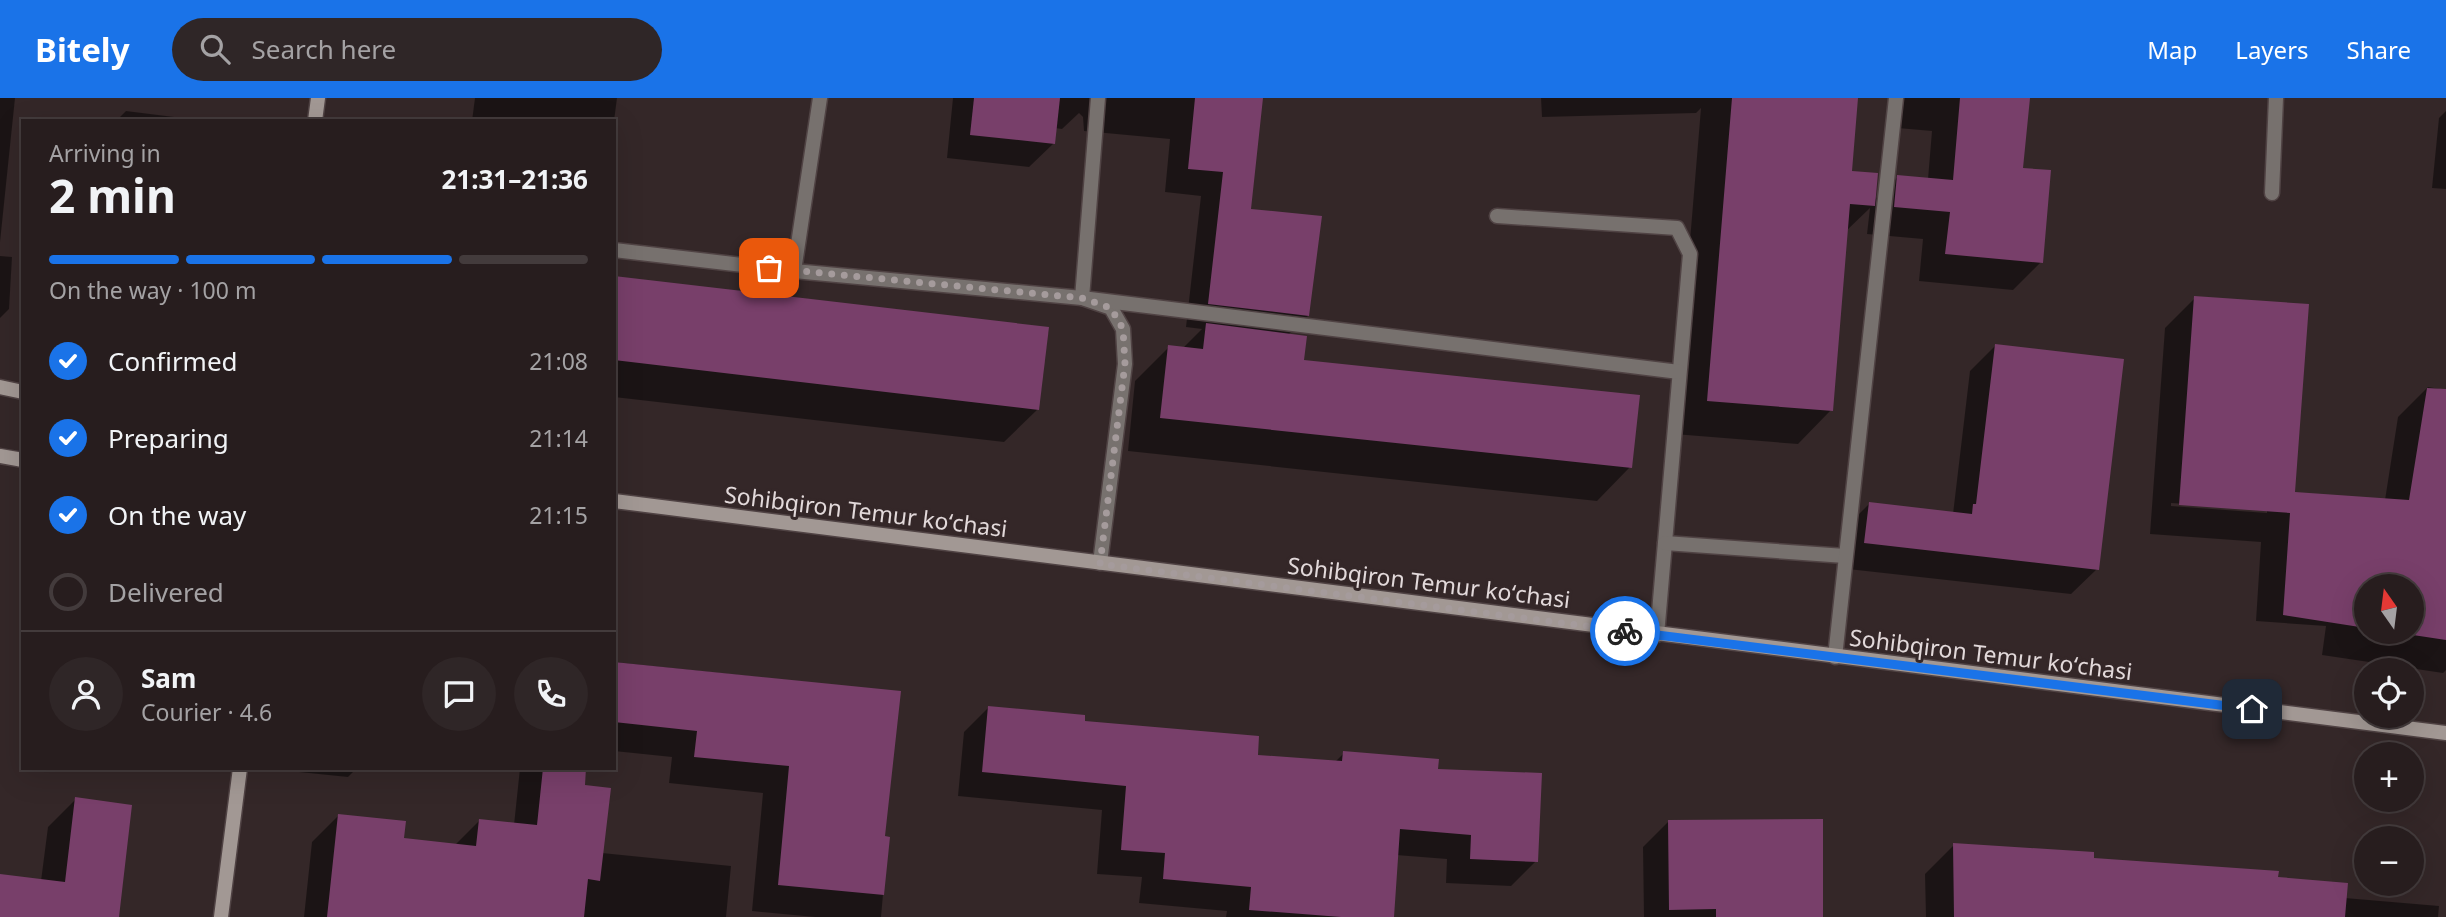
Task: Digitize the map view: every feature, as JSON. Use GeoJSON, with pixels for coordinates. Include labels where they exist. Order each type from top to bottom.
{"type":"FeatureCollection","features":[{"type":"Feature","properties":{"kind":"main road"},"geometry":{"type":"LineString","coordinates":[[315,119],[318,98]]}},
{"type":"Feature","properties":{"kind":"main road"},"geometry":{"type":"LineString","coordinates":[[0,387],[21,392]]}},
{"type":"Feature","properties":{"kind":"main road"},"geometry":{"type":"LineString","coordinates":[[0,456],[21,460]]}},
{"type":"Feature","properties":{"kind":"main road","name":"Sohibqiron Temur koʻchasi"},"geometry":{"type":"LineString","coordinates":[[616,501],[2446,733]]}},
{"type":"Feature","properties":{"kind":"main road"},"geometry":{"type":"LineString","coordinates":[[221,917],[240,770]]}},
{"type":"Feature","properties":{"kind":"lane"},"geometry":{"type":"LineString","coordinates":[[794,271],[820,98]]}},
{"type":"Feature","properties":{"kind":"lane"},"geometry":{"type":"LineString","coordinates":[[1082,298],[1098,98]]}},
{"type":"Feature","properties":{"kind":"lane"},"geometry":{"type":"LineString","coordinates":[[1835,657],[1896,98]]}},
{"type":"Feature","properties":{"kind":"lane"},"geometry":{"type":"LineString","coordinates":[[2272,193],[2276,98]]}},
{"type":"Feature","properties":{"kind":"lane"},"geometry":{"type":"LineString","coordinates":[[1497,216],[1677,228],[1690,254],[1657,635]]}},
{"type":"Feature","properties":{"kind":"lane"},"geometry":{"type":"LineString","coordinates":[[616,250],[794,271],[1082,298],[1679,372]]}},
{"type":"Feature","properties":{"kind":"lane"},"geometry":{"type":"LineString","coordinates":[[1082,298],[1111,308],[1123,329],[1125,364],[1100,564]]}},
{"type":"Feature","properties":{"kind":"lane"},"geometry":{"type":"LineString","coordinates":[[1665,543],[1845,556]]}},
{"type":"Feature","properties":{"kind":"building"},"geometry":{"type":"Polygon","coordinates":[[[974,98],[1060,98],[1055,144],[970,135],[974,98]]]}},
{"type":"Feature","properties":{"kind":"building"},"geometry":{"type":"Polygon","coordinates":[[[1195,98],[1263,98],[1251,209],[1322,216],[1309,316],[1208,304],[1223,172],[1188,169],[1195,98]]]}},
{"type":"Feature","properties":{"kind":"building"},"geometry":{"type":"Polygon","coordinates":[[[1732,98],[1858,98],[1852,171],[1878,173],[1875,206],[1850,204],[1833,411],[1707,401],[1732,98]]]}},
{"type":"Feature","properties":{"kind":"building"},"geometry":{"type":"Polygon","coordinates":[[[1960,98],[2030,98],[2023,168],[2051,170],[2043,263],[1945,254],[1950,212],[1894,207],[1897,175],[1953,180],[1960,98]]]}},
{"type":"Feature","properties":{"kind":"building"},"geometry":{"type":"Polygon","coordinates":[[[616,276],[1049,327],[1039,410],[616,360],[616,276]]]}},
{"type":"Feature","properties":{"kind":"building"},"geometry":{"type":"Polygon","coordinates":[[[2194,296],[2309,304],[2295,492],[2409,500],[2427,388],[2446,389],[2446,640],[2424,637],[2424,574],[2354,574],[2354,626],[2283,615],[2290,513],[2179,505],[2194,296]]]}},
{"type":"Feature","properties":{"kind":"building"},"geometry":{"type":"Polygon","coordinates":[[[1206,323],[1307,336],[1304,360],[1640,395],[1632,468],[1160,418],[1168,345],[1203,349],[1206,323]]]}},
{"type":"Feature","properties":{"kind":"building"},"geometry":{"type":"Polygon","coordinates":[[[1995,344],[2124,359],[2099,570],[1864,543],[1869,502],[1972,514],[1973,504],[1976,504],[1995,344]]]}},
{"type":"Feature","properties":{"kind":"building"},"geometry":{"type":"Polygon","coordinates":[[[616,662],[901,691],[885,836],[890,837],[884,895],[778,885],[789,766],[694,757],[697,731],[616,722],[616,662]]]}},
{"type":"Feature","properties":{"kind":"building"},"geometry":{"type":"Polygon","coordinates":[[[988,706],[1085,715],[1085,721],[1259,736],[1258,755],[1342,761],[1343,751],[1439,759],[1438,769],[1542,773],[1538,862],[1470,859],[1471,835],[1400,829],[1394,917],[1341,917],[1249,910],[1251,887],[1163,879],[1165,853],[1121,850],[1126,786],[982,772],[988,706]]]}},
{"type":"Feature","properties":{"kind":"building"},"geometry":{"type":"Polygon","coordinates":[[[543,770],[586,770],[585,785],[611,788],[600,881],[588,879],[584,917],[327,917],[338,814],[406,821],[404,838],[476,846],[479,819],[537,825],[543,770]]]}},
{"type":"Feature","properties":{"kind":"building"},"geometry":{"type":"Polygon","coordinates":[[[75,797],[132,805],[119,917],[0,917],[0,874],[65,882],[75,797]]]}},
{"type":"Feature","properties":{"kind":"building"},"geometry":{"type":"Polygon","coordinates":[[[1823,819],[1823,917],[1716,917],[1716,909],[1669,910],[1668,820],[1823,819]]]}},
{"type":"Feature","properties":{"kind":"building"},"geometry":{"type":"Polygon","coordinates":[[[1953,843],[2094,852],[2094,858],[2279,871],[2278,877],[2348,883],[2345,917],[1954,917],[1953,843]]]}},
{"type":"Feature","properties":{"kind":"way so far"},"geometry":{"type":"LineString","coordinates":[[769,268],[1082,298],[1111,308],[1123,329],[1125,364],[1100,564],[1625,631]]}},
{"type":"Feature","properties":{"kind":"route"},"geometry":{"type":"LineString","coordinates":[[1625,631],[2252,709]]}}]}
